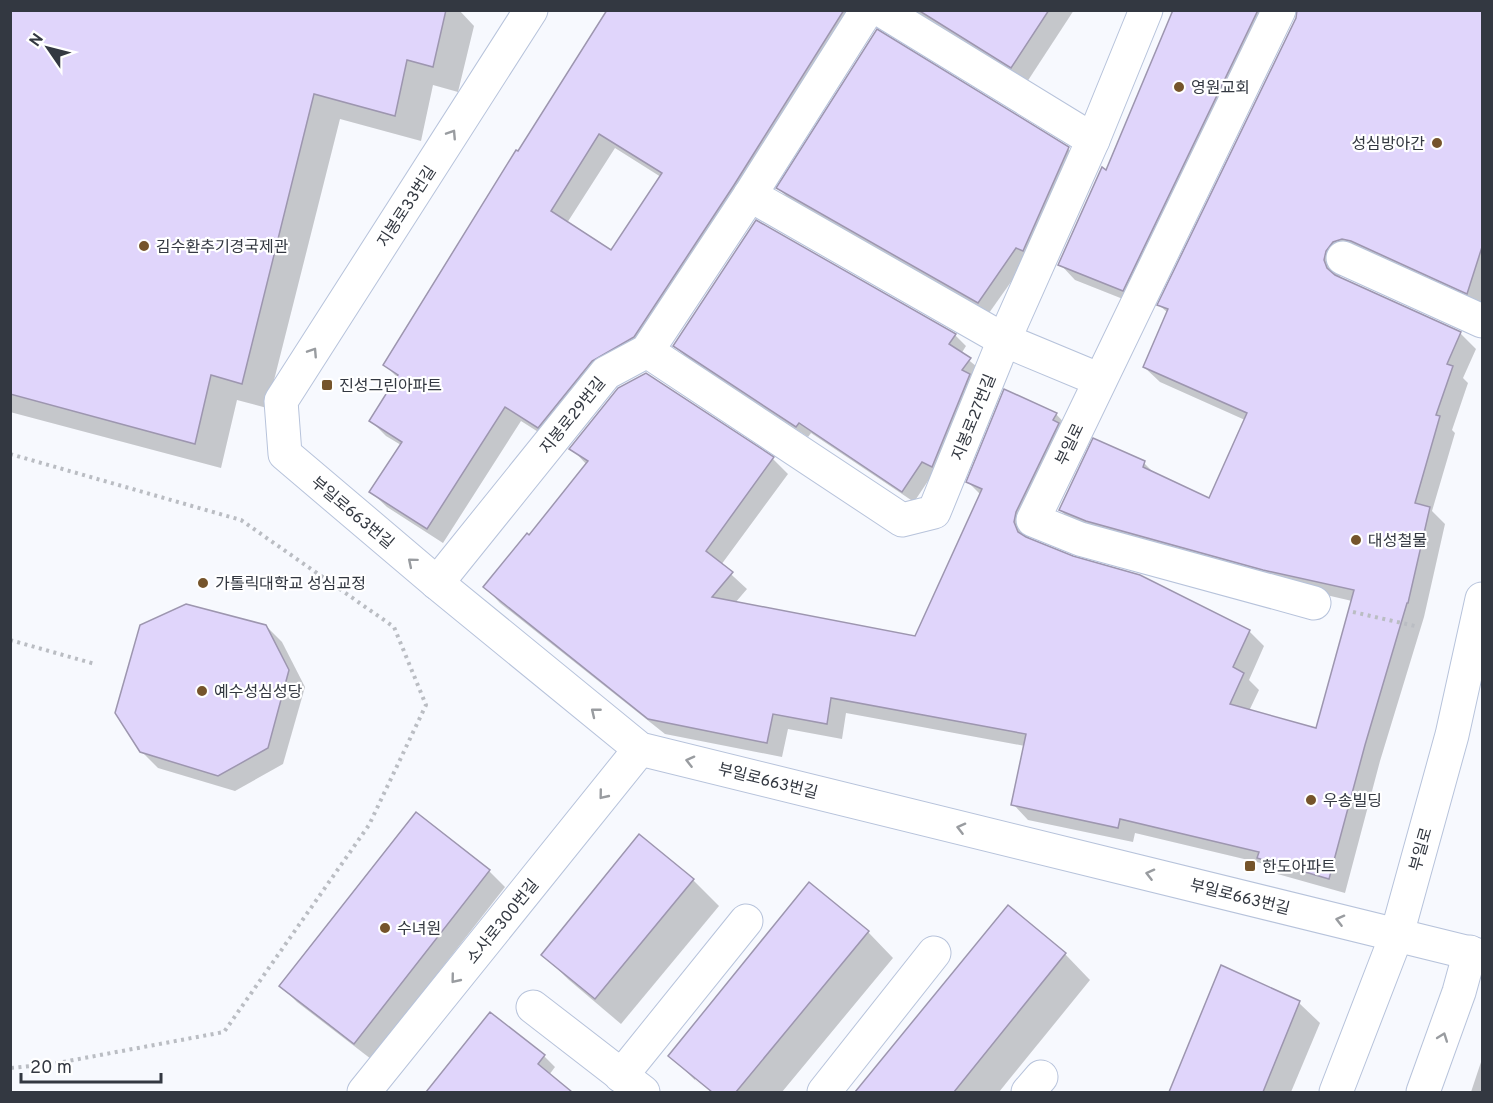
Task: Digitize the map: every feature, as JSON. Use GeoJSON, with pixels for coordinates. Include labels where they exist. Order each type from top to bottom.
{"type":"FeatureCollection","features":[{"type":"Feature","properties":{"kind":"street","name":"지봉로33번길"},"geometry":{"type":"LineString","coordinates":[[281,401],[531,10]]}},
{"type":"Feature","properties":{"kind":"street","name":"지봉로29번길"},"geometry":{"type":"LineString","coordinates":[[437,583],[606,373],[647,351],[750,195],[867,10]]}},
{"type":"Feature","properties":{"kind":"street"},"geometry":{"type":"LineString","coordinates":[[881,10],[1093,140]]}},
{"type":"Feature","properties":{"kind":"street","name":"지봉로27번길"},"geometry":{"type":"LineString","coordinates":[[647,351],[902,520],[934,512],[1004,340],[1093,140],[1146,10]]}},
{"type":"Feature","properties":{"kind":"street","name":"부일로"},"geometry":{"type":"LineString","coordinates":[[1279,10],[1033,520],[1080,539],[1314,603]]}},
{"type":"Feature","properties":{"kind":"street"},"geometry":{"type":"LineString","coordinates":[[750,195],[1004,340],[1100,380]]}},
{"type":"Feature","properties":{"kind":"street"},"geometry":{"type":"LineString","coordinates":[[1343,258],[1482,321]]}},
{"type":"Feature","properties":{"kind":"street","name":"부일로663번길"},"geometry":{"type":"LineString","coordinates":[[281,401],[285,454],[437,583],[640,749],[1476,954]]}},
{"type":"Feature","properties":{"kind":"street","name":"부일로"},"geometry":{"type":"LineString","coordinates":[[1336,1092],[1396,934],[1452,735],[1482,599]]}},
{"type":"Feature","properties":{"kind":"street","name":"소사로300번길"},"geometry":{"type":"LineString","coordinates":[[363,1092],[640,749]]}},
{"type":"Feature","properties":{"kind":"street"},"geometry":{"type":"LineString","coordinates":[[533,1007],[632,1084],[746,921]]}},
{"type":"Feature","properties":{"kind":"street"},"geometry":{"type":"LineString","coordinates":[[824,1092],[934,953]]}},
{"type":"Feature","properties":{"kind":"street"},"geometry":{"type":"LineString","coordinates":[[1423,1092],[1459,992],[1476,954]]}},
{"type":"Feature","properties":{"kind":"path"},"geometry":{"type":"LineString","coordinates":[[10,454],[241,520],[394,627],[426,705],[369,825],[224,1032],[52,1065],[10,1068]]}},
{"type":"Feature","properties":{"kind":"path"},"geometry":{"type":"LineString","coordinates":[[1314,603],[1415,626]]}},
{"type":"Feature","properties":{"kind":"path"},"geometry":{"type":"LineString","coordinates":[[10,640],[95,664]]}},
{"type":"Feature","properties":{"kind":"building","name":"김수환추기경국제관"},"geometry":{"type":"Polygon","coordinates":[[[10,10],[446,10],[433,67],[407,60],[395,116],[314,94],[242,384],[211,375],[195,444],[10,394],[10,10]]]}},
{"type":"Feature","properties":{"kind":"building"},"geometry":{"type":"Polygon","coordinates":[[[607,10],[844,10],[734,185],[634,337],[592,361],[538,428],[505,407],[427,529],[369,492],[402,442],[369,421],[398,375],[383,365],[516,150],[518,151],[607,10]],[[599,134],[551,211],[611,250],[662,173],[599,134]]]}},
{"type":"Feature","properties":{"kind":"building"},"geometry":{"type":"Polygon","coordinates":[[[918,10],[1049,10],[1011,68],[918,10]]]}},
{"type":"Feature","properties":{"kind":"building"},"geometry":{"type":"Polygon","coordinates":[[[1173,10],[1258,10],[1123,291],[1058,265],[1102,167],[1106,170],[1173,10]]]}},
{"type":"Feature","properties":{"kind":"building"},"geometry":{"type":"Polygon","coordinates":[[[1297,10],[1482,10],[1482,247],[1467,294],[1351,241],[1342,239],[1333,242],[1326,251],[1324,260],[1327,268],[1335,275],[1461,332],[1447,364],[1453,366],[1436,415],[1440,416],[1415,503],[1430,507],[1408,603],[1365,745],[1329,879],[1257,858],[1259,852],[1120,819],[1118,828],[1011,805],[1026,734],[831,698],[827,724],[773,714],[767,743],[648,719],[483,587],[527,533],[529,535],[588,461],[569,449],[618,388],[646,373],[774,457],[706,551],[733,572],[712,597],[915,636],[982,489],[966,482],[1004,389],[1057,413],[1053,420],[1059,423],[1016,512],[1014,522],[1018,532],[1073,556],[1140,575],[1250,630],[1233,667],[1244,673],[1230,704],[1316,728],[1354,590],[1263,570],[1086,521],[1059,510],[1093,438],[1145,461],[1143,467],[1209,498],[1247,413],[1143,367],[1168,309],[1157,305],[1296,18],[1297,10]]]}},
{"type":"Feature","properties":{"kind":"building"},"geometry":{"type":"Polygon","coordinates":[[[877,29],[1069,147],[1023,251],[1016,248],[978,303],[776,188],[877,29]]]}},
{"type":"Feature","properties":{"kind":"building"},"geometry":{"type":"Polygon","coordinates":[[[756,220],[956,334],[949,344],[971,358],[962,370],[970,374],[932,467],[922,462],[902,492],[799,423],[796,427],[673,346],[756,220]]]}},
{"type":"Feature","properties":{"kind":"building","name":"예수성심성당"},"geometry":{"type":"Polygon","coordinates":[[[186,604],[266,625],[289,670],[268,748],[218,776],[140,752],[115,713],[140,625],[186,604]]]}},
{"type":"Feature","properties":{"kind":"building","name":"수녀원"},"geometry":{"type":"Polygon","coordinates":[[[416,812],[490,870],[354,1044],[279,986],[416,812]]]}},
{"type":"Feature","properties":{"kind":"building"},"geometry":{"type":"Polygon","coordinates":[[[639,834],[694,879],[595,999],[541,955],[639,834]]]}},
{"type":"Feature","properties":{"kind":"building"},"geometry":{"type":"Polygon","coordinates":[[[809,882],[869,931],[736,1092],[712,1092],[668,1056],[809,882]]]}},
{"type":"Feature","properties":{"kind":"building"},"geometry":{"type":"Polygon","coordinates":[[[1008,905],[1066,953],[954,1092],[855,1092],[1008,905]]]}},
{"type":"Feature","properties":{"kind":"building"},"geometry":{"type":"Polygon","coordinates":[[[1221,965],[1300,1001],[1263,1092],[1169,1092],[1221,965]]]}},
{"type":"Feature","properties":{"kind":"building"},"geometry":{"type":"Polygon","coordinates":[[[490,1012],[545,1055],[538,1064],[572,1092],[426,1092],[490,1012]]]}},
{"type":"Feature","properties":{"kind":"place","name":"영원교회"},"geometry":{"type":"Point","coordinates":[1179,87]}},
{"type":"Feature","properties":{"kind":"place","name":"성심방아간"},"geometry":{"type":"Point","coordinates":[1437,143]}},
{"type":"Feature","properties":{"kind":"place","name":"김수환추기경국제관"},"geometry":{"type":"Point","coordinates":[144,246]}},
{"type":"Feature","properties":{"kind":"place","name":"진성그린아파트"},"geometry":{"type":"Point","coordinates":[327,385]}},
{"type":"Feature","properties":{"kind":"place","name":"대성철물"},"geometry":{"type":"Point","coordinates":[1356,540]}},
{"type":"Feature","properties":{"kind":"place","name":"가톨릭대학교 성심교정"},"geometry":{"type":"Point","coordinates":[203,583]}},
{"type":"Feature","properties":{"kind":"place","name":"예수성심성당"},"geometry":{"type":"Point","coordinates":[202,691]}},
{"type":"Feature","properties":{"kind":"place","name":"우송빌딩"},"geometry":{"type":"Point","coordinates":[1311,800]}},
{"type":"Feature","properties":{"kind":"place","name":"한도아파트"},"geometry":{"type":"Point","coordinates":[1250,866]}},
{"type":"Feature","properties":{"kind":"place","name":"수녀원"},"geometry":{"type":"Point","coordinates":[385,928]}}]}
